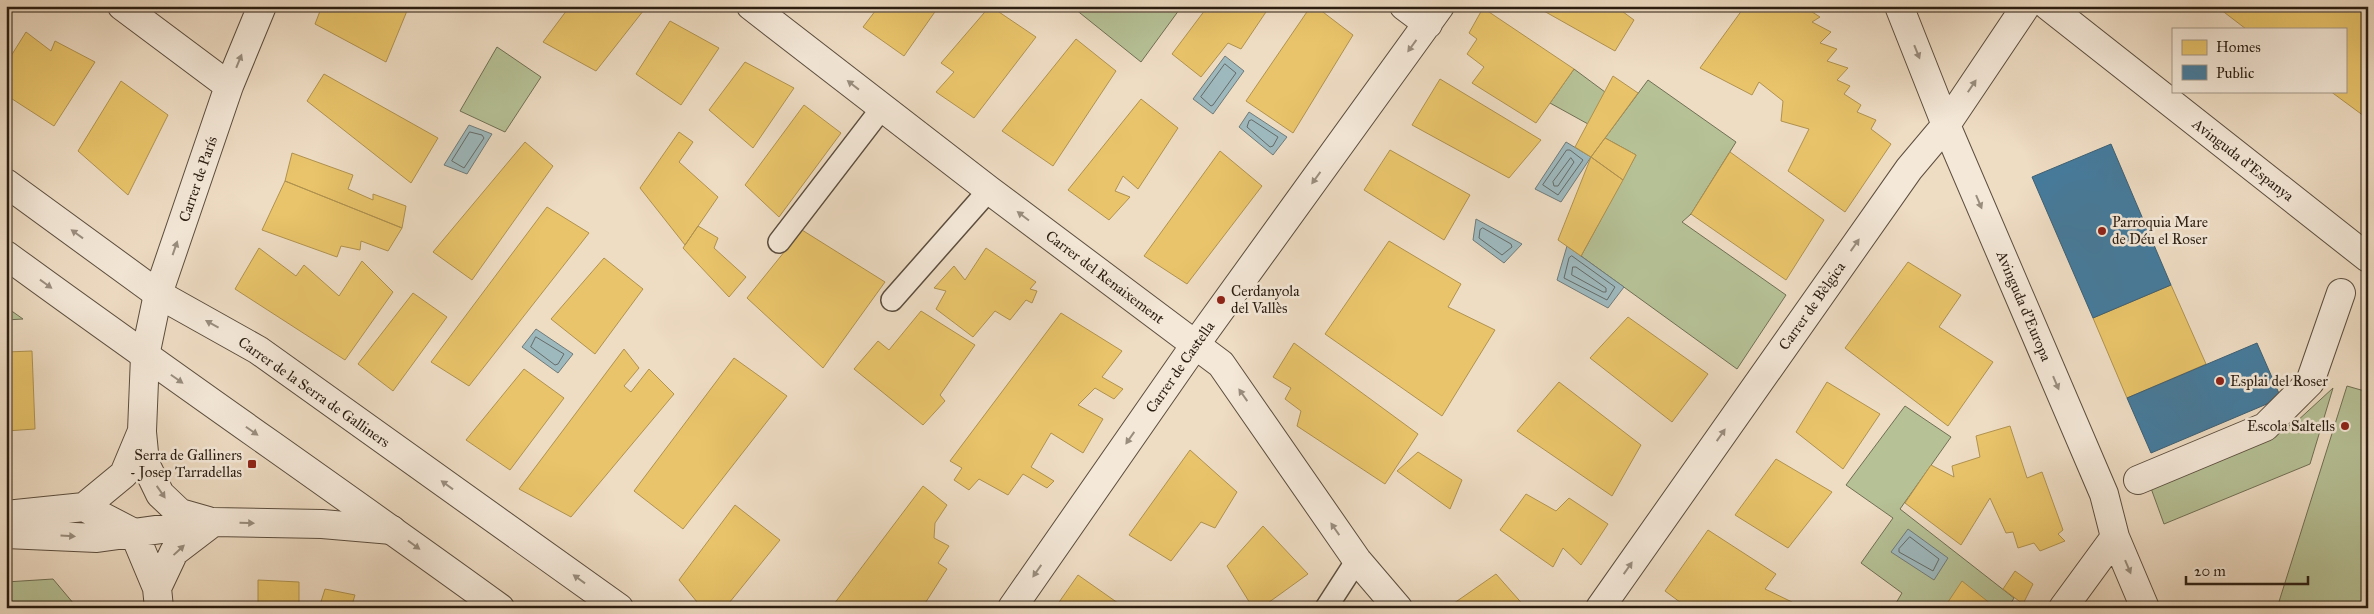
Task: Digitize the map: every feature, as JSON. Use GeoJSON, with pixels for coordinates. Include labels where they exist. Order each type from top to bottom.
{"type":"FeatureCollection","features":[{"type":"Feature","properties":{"kind":"street"},"geometry":{"type":"LineString","coordinates":[[122,6],[229,86]]}},
{"type":"Feature","properties":{"kind":"street","name":"Carrer de París"},"geometry":{"type":"LineString","coordinates":[[213,522],[180,513],[160,494],[144,463],[142,431],[144,356],[158,294],[229,86],[262,6]]}},
{"type":"Feature","properties":{"kind":"street","name":"Carrer del Renaixement"},"geometry":{"type":"LineString","coordinates":[[751,6],[989,190],[1221,364],[1357,560],[1398,608]]}},
{"type":"Feature","properties":{"kind":"street"},"geometry":{"type":"LineString","coordinates":[[1404,6],[1434,15]]}},
{"type":"Feature","properties":{"kind":"street","name":"Avinguda d'Europa"},"geometry":{"type":"LineString","coordinates":[[1899,6],[1946,125],[2104,494],[2115,537],[2144,608]]}},
{"type":"Feature","properties":{"kind":"street","name":"Carrer de Bèlgica"},"geometry":{"type":"LineString","coordinates":[[1600,608],[1909,169],[1946,125],[2026,6]]}},
{"type":"Feature","properties":{"kind":"street","name":"Avinguda d'Espanya"},"geometry":{"type":"LineString","coordinates":[[2048,6],[2368,258]]}},
{"type":"Feature","properties":{"kind":"street","name":"Carrer de Castella"},"geometry":{"type":"LineString","coordinates":[[1012,608],[1195,345],[1434,15]]}},
{"type":"Feature","properties":{"kind":"street","name":"Carrer de la Serra de Galliners"},"geometry":{"type":"LineString","coordinates":[[6,183],[158,294],[258,350],[619,608]]}},
{"type":"Feature","properties":{"kind":"street"},"geometry":{"type":"LineString","coordinates":[[6,255],[144,356],[500,608]]}},
{"type":"Feature","properties":{"kind":"street"},"geometry":{"type":"LineString","coordinates":[[2138,480],[2265,427],[2310,382],[2341,293]]}},
{"type":"Feature","properties":{"kind":"street"},"geometry":{"type":"LineString","coordinates":[[11,527],[84,506],[124,474],[142,431]]}},
{"type":"Feature","properties":{"kind":"street"},"geometry":{"type":"LineString","coordinates":[[84,506],[134,533],[158,598]]}},
{"type":"Feature","properties":{"kind":"street"},"geometry":{"type":"LineString","coordinates":[[11,527],[97,538],[213,522],[322,524],[392,530]]}},
{"type":"Feature","properties":{"kind":"street"},"geometry":{"type":"LineString","coordinates":[[158,598],[174,552],[213,522]]}},
{"type":"Feature","properties":{"kind":"street"},"geometry":{"type":"LineString","coordinates":[[2063,608],[2115,537]]}},
{"type":"Feature","properties":{"kind":"lane"},"geometry":{"type":"LineString","coordinates":[[780,242],[882,108]]}},
{"type":"Feature","properties":{"kind":"lane"},"geometry":{"type":"LineString","coordinates":[[892,300],[989,190]]}},
{"type":"Feature","properties":{"kind":"lane"},"geometry":{"type":"LineString","coordinates":[[1326,608],[1357,560]]}},
{"type":"Feature","properties":{"kind":"green space"},"geometry":{"type":"Polygon","coordinates":[[[1077,6],[1182,6],[1141,62],[1075,9],[1077,6]]]}},
{"type":"Feature","properties":{"kind":"green space"},"geometry":{"type":"Polygon","coordinates":[[[497,47],[541,77],[505,132],[460,111],[497,47]]]}},
{"type":"Feature","properties":{"kind":"green space"},"geometry":{"type":"Polygon","coordinates":[[[1574,69],[1605,92],[1588,124],[1550,103],[1574,69]]]}},
{"type":"Feature","properties":{"kind":"green space"},"geometry":{"type":"Polygon","coordinates":[[[1648,80],[1736,142],[1691,214],[1682,222],[1786,295],[1737,369],[1581,256],[1636,155],[1605,138],[1648,80]]]}},
{"type":"Feature","properties":{"kind":"green space"},"geometry":{"type":"Polygon","coordinates":[[[6,307],[23,319],[6,320],[6,307]]]}},
{"type":"Feature","properties":{"kind":"green space"},"geometry":{"type":"Polygon","coordinates":[[[2347,386],[2368,392],[2368,608],[2277,608],[2347,386]]]}},
{"type":"Feature","properties":{"kind":"green space"},"geometry":{"type":"Polygon","coordinates":[[[2333,388],[2310,464],[2164,524],[2148,480],[2295,423],[2333,388]]]}},
{"type":"Feature","properties":{"kind":"green space"},"geometry":{"type":"Polygon","coordinates":[[[1905,406],[1951,437],[1900,509],[2014,598],[2008,608],[1893,608],[1902,593],[1861,563],[1893,518],[1846,485],[1905,406]]]}},
{"type":"Feature","properties":{"kind":"green space"},"geometry":{"type":"Polygon","coordinates":[[[53,579],[74,604],[6,608],[6,582],[53,579]]]}},
{"type":"Feature","properties":{"kind":"water"},"geometry":{"type":"Polygon","coordinates":[[[1225,56],[1244,71],[1213,114],[1193,99],[1225,56]]]}},
{"type":"Feature","properties":{"kind":"water"},"geometry":{"type":"Polygon","coordinates":[[[1249,112],[1287,137],[1273,155],[1239,127],[1249,112]]]}},
{"type":"Feature","properties":{"kind":"water"},"geometry":{"type":"Polygon","coordinates":[[[469,125],[492,134],[467,174],[444,165],[469,125]]]}},
{"type":"Feature","properties":{"kind":"water"},"geometry":{"type":"Polygon","coordinates":[[[1566,142],[1591,157],[1561,202],[1535,189],[1566,142]]]}},
{"type":"Feature","properties":{"kind":"water"},"geometry":{"type":"Polygon","coordinates":[[[1476,219],[1522,244],[1504,263],[1473,240],[1476,219]]]}},
{"type":"Feature","properties":{"kind":"water"},"geometry":{"type":"Polygon","coordinates":[[[1567,246],[1624,287],[1608,308],[1557,280],[1567,246]]]}},
{"type":"Feature","properties":{"kind":"water"},"geometry":{"type":"Polygon","coordinates":[[[536,329],[573,354],[558,373],[522,347],[536,329]]]}},
{"type":"Feature","properties":{"kind":"water"},"geometry":{"type":"Polygon","coordinates":[[[1908,529],[1948,558],[1934,580],[1891,552],[1908,529]]]}},
{"type":"Feature","properties":{"kind":"building: Homes"},"geometry":{"type":"Polygon","coordinates":[[[322,6],[409,6],[386,62],[315,24],[322,6]]]}},
{"type":"Feature","properties":{"kind":"building: Homes"},"geometry":{"type":"Polygon","coordinates":[[[570,6],[647,6],[596,71],[543,42],[570,6]]]}},
{"type":"Feature","properties":{"kind":"building: Homes"},"geometry":{"type":"Polygon","coordinates":[[[879,6],[939,6],[904,56],[863,27],[879,6]]]}},
{"type":"Feature","properties":{"kind":"building: Homes"},"geometry":{"type":"Polygon","coordinates":[[[990,6],[1036,37],[974,118],[936,92],[954,72],[941,63],[990,6]]]}},
{"type":"Feature","properties":{"kind":"building: Homes"},"geometry":{"type":"Polygon","coordinates":[[[1208,6],[1270,6],[1241,49],[1228,43],[1201,77],[1172,54],[1208,6]]]}},
{"type":"Feature","properties":{"kind":"building: Homes"},"geometry":{"type":"Polygon","coordinates":[[[1311,6],[1315,6],[1353,35],[1293,133],[1246,101],[1311,6]]]}},
{"type":"Feature","properties":{"kind":"building: Homes"},"geometry":{"type":"Polygon","coordinates":[[[1535,6],[1615,6],[1634,20],[1615,51],[1535,6]]]}},
{"type":"Feature","properties":{"kind":"building: Homes"},"geometry":{"type":"Polygon","coordinates":[[[1745,6],[1811,6],[1809,10],[1820,17],[1812,22],[1831,32],[1820,43],[1837,49],[1827,61],[1848,68],[1837,80],[1850,86],[1844,94],[1861,105],[1857,112],[1876,120],[1871,129],[1891,144],[1845,212],[1788,171],[1809,129],[1781,121],[1783,101],[1759,82],[1752,95],[1700,68],[1745,6]]]}},
{"type":"Feature","properties":{"kind":"building: Homes"},"geometry":{"type":"Polygon","coordinates":[[[2216,6],[2368,6],[2368,119],[2331,92],[2346,92],[2346,28],[2245,28],[2216,6]]]}},
{"type":"Feature","properties":{"kind":"building: Homes"},"geometry":{"type":"Polygon","coordinates":[[[1483,8],[1574,69],[1536,123],[1472,83],[1484,67],[1467,54],[1477,39],[1469,33],[1483,8]]]}},
{"type":"Feature","properties":{"kind":"building: Homes"},"geometry":{"type":"Polygon","coordinates":[[[670,21],[719,48],[681,105],[636,74],[670,21]]]}},
{"type":"Feature","properties":{"kind":"building: Homes"},"geometry":{"type":"Polygon","coordinates":[[[26,32],[51,51],[55,41],[95,62],[54,126],[6,95],[6,64],[26,32]]]}},
{"type":"Feature","properties":{"kind":"building: Homes"},"geometry":{"type":"Polygon","coordinates":[[[1076,39],[1116,71],[1053,166],[1002,131],[1076,39]]]}},
{"type":"Feature","properties":{"kind":"building: Homes"},"geometry":{"type":"Polygon","coordinates":[[[745,62],[794,88],[753,148],[709,110],[745,62]]]}},
{"type":"Feature","properties":{"kind":"building: Homes"},"geometry":{"type":"Polygon","coordinates":[[[324,74],[438,138],[411,183],[307,101],[324,74]]]}},
{"type":"Feature","properties":{"kind":"building: Homes"},"geometry":{"type":"Polygon","coordinates":[[[1613,76],[1638,93],[1591,157],[1575,147],[1613,76]]]}},
{"type":"Feature","properties":{"kind":"building: Homes"},"geometry":{"type":"Polygon","coordinates":[[[1440,79],[1541,140],[1509,178],[1412,125],[1440,79]]]}},
{"type":"Feature","properties":{"kind":"building: Homes"},"geometry":{"type":"Polygon","coordinates":[[[121,81],[168,115],[128,195],[78,151],[121,81]]]}},
{"type":"Feature","properties":{"kind":"building: Homes"},"geometry":{"type":"Polygon","coordinates":[[[1141,99],[1178,128],[1138,189],[1123,176],[1115,191],[1130,197],[1109,220],[1068,190],[1141,99]]]}},
{"type":"Feature","properties":{"kind":"building: Homes"},"geometry":{"type":"Polygon","coordinates":[[[804,105],[841,133],[779,217],[745,185],[804,105]]]}},
{"type":"Feature","properties":{"kind":"building: Homes"},"geometry":{"type":"Polygon","coordinates":[[[679,132],[693,142],[679,162],[718,197],[685,245],[640,188],[679,132]]]}},
{"type":"Feature","properties":{"kind":"building: Homes"},"geometry":{"type":"Polygon","coordinates":[[[1605,138],[1636,155],[1623,180],[1591,157],[1605,138]]]}},
{"type":"Feature","properties":{"kind":"building: Homes"},"geometry":{"type":"Polygon","coordinates":[[[525,142],[553,166],[472,280],[433,252],[525,142]]]}},
{"type":"Feature","properties":{"kind":"building: Homes"},"geometry":{"type":"Polygon","coordinates":[[[1390,150],[1470,195],[1444,240],[1364,190],[1390,150]]]}},
{"type":"Feature","properties":{"kind":"building: Homes"},"geometry":{"type":"Polygon","coordinates":[[[1220,151],[1262,186],[1187,284],[1144,256],[1220,151]]]}},
{"type":"Feature","properties":{"kind":"building: Homes"},"geometry":{"type":"Polygon","coordinates":[[[1730,152],[1824,220],[1786,280],[1691,214],[1730,152]]]}},
{"type":"Feature","properties":{"kind":"building: Homes"},"geometry":{"type":"Polygon","coordinates":[[[292,153],[353,175],[348,189],[373,200],[373,194],[406,206],[402,228],[285,181],[292,153]]]}},
{"type":"Feature","properties":{"kind":"building: Homes"},"geometry":{"type":"Polygon","coordinates":[[[1591,157],[1623,180],[1581,256],[1558,240],[1591,157]]]}},
{"type":"Feature","properties":{"kind":"building: Homes"},"geometry":{"type":"Polygon","coordinates":[[[285,181],[402,228],[388,251],[361,241],[360,250],[341,246],[337,257],[262,230],[285,181]]]}},
{"type":"Feature","properties":{"kind":"building: Homes"},"geometry":{"type":"Polygon","coordinates":[[[547,207],[589,233],[469,386],[431,362],[547,207]]]}},
{"type":"Feature","properties":{"kind":"building: Homes"},"geometry":{"type":"Polygon","coordinates":[[[698,226],[718,238],[714,248],[746,277],[729,297],[683,248],[698,226]]]}},
{"type":"Feature","properties":{"kind":"building: Homes"},"geometry":{"type":"Polygon","coordinates":[[[802,230],[885,282],[823,368],[747,298],[802,230]]]}},
{"type":"Feature","properties":{"kind":"building: Homes"},"geometry":{"type":"Polygon","coordinates":[[[1389,241],[1461,284],[1448,307],[1495,330],[1442,416],[1325,334],[1389,241]]]}},
{"type":"Feature","properties":{"kind":"building: Homes"},"geometry":{"type":"Polygon","coordinates":[[[259,248],[296,276],[304,265],[339,296],[362,261],[393,292],[345,360],[235,289],[259,248]]]}},
{"type":"Feature","properties":{"kind":"building: Homes"},"geometry":{"type":"Polygon","coordinates":[[[986,248],[1036,282],[1030,289],[1037,291],[1032,303],[1026,300],[1010,320],[995,311],[973,337],[936,309],[946,291],[934,288],[954,266],[965,280],[986,248]]]}},
{"type":"Feature","properties":{"kind":"building: Homes"},"geometry":{"type":"Polygon","coordinates":[[[604,258],[643,289],[595,354],[551,319],[604,258]]]}},
{"type":"Feature","properties":{"kind":"building: Homes"},"geometry":{"type":"Polygon","coordinates":[[[1908,262],[1961,295],[1939,327],[1993,362],[1948,426],[1845,348],[1908,262]]]}},
{"type":"Feature","properties":{"kind":"building: Homes"},"geometry":{"type":"Polygon","coordinates":[[[2171,285],[2206,364],[2127,398],[2093,318],[2171,285]]]}},
{"type":"Feature","properties":{"kind":"building: Homes"},"geometry":{"type":"Polygon","coordinates":[[[413,293],[447,317],[393,391],[358,364],[413,293]]]}},
{"type":"Feature","properties":{"kind":"building: Homes"},"geometry":{"type":"Polygon","coordinates":[[[921,311],[975,345],[940,395],[945,401],[923,425],[854,369],[878,341],[889,350],[921,311]]]}},
{"type":"Feature","properties":{"kind":"building: Homes"},"geometry":{"type":"Polygon","coordinates":[[[1061,313],[1122,351],[1102,377],[1123,389],[1114,399],[1095,388],[1078,405],[1103,419],[1083,453],[1051,433],[1031,467],[1054,481],[1047,488],[1023,474],[1008,495],[979,479],[969,490],[954,480],[962,468],[950,461],[1061,313]]]}},
{"type":"Feature","properties":{"kind":"building: Homes"},"geometry":{"type":"Polygon","coordinates":[[[1628,317],[1708,374],[1672,422],[1590,358],[1628,317]]]}},
{"type":"Feature","properties":{"kind":"building: Homes"},"geometry":{"type":"Polygon","coordinates":[[[1294,343],[1418,434],[1385,484],[1297,426],[1301,411],[1285,399],[1291,388],[1273,377],[1294,343]]]}},
{"type":"Feature","properties":{"kind":"building: Homes"},"geometry":{"type":"Polygon","coordinates":[[[624,349],[639,368],[624,386],[631,392],[649,369],[674,394],[571,517],[519,489],[624,349]]]}},
{"type":"Feature","properties":{"kind":"building: Homes"},"geometry":{"type":"Polygon","coordinates":[[[32,351],[35,429],[6,431],[6,352],[32,351]]]}},
{"type":"Feature","properties":{"kind":"building: Homes"},"geometry":{"type":"Polygon","coordinates":[[[734,358],[787,396],[683,529],[634,491],[734,358]]]}},
{"type":"Feature","properties":{"kind":"building: Homes"},"geometry":{"type":"Polygon","coordinates":[[[524,369],[564,398],[510,470],[466,440],[524,369]]]}},
{"type":"Feature","properties":{"kind":"building: Homes"},"geometry":{"type":"Polygon","coordinates":[[[1559,382],[1641,445],[1612,496],[1517,431],[1559,382]]]}},
{"type":"Feature","properties":{"kind":"building: Homes"},"geometry":{"type":"Polygon","coordinates":[[[1827,382],[1880,414],[1843,469],[1796,432],[1827,382]]]}},
{"type":"Feature","properties":{"kind":"building: Homes"},"geometry":{"type":"Polygon","coordinates":[[[2010,426],[2027,478],[2042,472],[2063,530],[2058,534],[2065,541],[2040,551],[2034,543],[2018,548],[2013,532],[2006,533],[1990,498],[1961,545],[1905,503],[1931,465],[1954,477],[1952,466],[1980,457],[1976,436],[2010,426]]]}},
{"type":"Feature","properties":{"kind":"building: Homes"},"geometry":{"type":"Polygon","coordinates":[[[1190,450],[1237,492],[1215,528],[1201,522],[1171,561],[1129,535],[1190,450]]]}},
{"type":"Feature","properties":{"kind":"building: Homes"},"geometry":{"type":"Polygon","coordinates":[[[1418,452],[1462,480],[1450,509],[1397,471],[1418,452]]]}},
{"type":"Feature","properties":{"kind":"building: Homes"},"geometry":{"type":"Polygon","coordinates":[[[1776,459],[1832,492],[1788,548],[1735,515],[1776,459]]]}},
{"type":"Feature","properties":{"kind":"building: Homes"},"geometry":{"type":"Polygon","coordinates":[[[923,486],[947,505],[935,523],[934,538],[949,546],[938,563],[947,569],[922,608],[831,608],[923,486]]]}},
{"type":"Feature","properties":{"kind":"building: Homes"},"geometry":{"type":"Polygon","coordinates":[[[1526,494],[1556,511],[1569,498],[1608,524],[1581,565],[1563,548],[1553,567],[1500,530],[1526,494]]]}},
{"type":"Feature","properties":{"kind":"building: Homes"},"geometry":{"type":"Polygon","coordinates":[[[735,505],[780,540],[725,608],[702,608],[679,580],[735,505]]]}},
{"type":"Feature","properties":{"kind":"building: Homes"},"geometry":{"type":"Polygon","coordinates":[[[1263,526],[1308,574],[1261,608],[1253,608],[1227,566],[1263,526]]]}},
{"type":"Feature","properties":{"kind":"building: Homes"},"geometry":{"type":"Polygon","coordinates":[[[1708,530],[1776,574],[1765,589],[1792,602],[1787,608],[1688,608],[1665,591],[1708,530]]]}},
{"type":"Feature","properties":{"kind":"building: Homes"},"geometry":{"type":"Polygon","coordinates":[[[2015,571],[2033,584],[2023,604],[2003,589],[2015,571]]]}},
{"type":"Feature","properties":{"kind":"building: Homes"},"geometry":{"type":"Polygon","coordinates":[[[1496,574],[1526,608],[1447,608],[1496,574]]]}},
{"type":"Feature","properties":{"kind":"building: Homes"},"geometry":{"type":"Polygon","coordinates":[[[1078,575],[1125,608],[1055,608],[1078,575]]]}},
{"type":"Feature","properties":{"kind":"building: Homes"},"geometry":{"type":"Polygon","coordinates":[[[258,580],[299,582],[299,608],[258,608],[258,580]]]}},
{"type":"Feature","properties":{"kind":"building: Homes"},"geometry":{"type":"Polygon","coordinates":[[[1962,581],[1996,608],[1944,608],[1962,581]]]}},
{"type":"Feature","properties":{"kind":"building: Homes"},"geometry":{"type":"Polygon","coordinates":[[[325,589],[355,595],[351,608],[319,608],[325,589]]]}},
{"type":"Feature","properties":{"kind":"building: Homes"},"geometry":{"type":"Polygon","coordinates":[[[1863,602],[1872,608],[1858,608],[1863,602]]]}},
{"type":"Feature","properties":{"kind":"building: Homes"},"geometry":{"type":"Polygon","coordinates":[[[394,604],[405,608],[393,608],[394,604]]]}},
{"type":"Feature","properties":{"kind":"building: Public","name":"Parroquia Mare de Déu el Roser"},"geometry":{"type":"Polygon","coordinates":[[[2111,144],[2171,285],[2093,318],[2032,177],[2111,144]]]}},
{"type":"Feature","properties":{"kind":"building: Public","name":"Esplai del Roser"},"geometry":{"type":"Polygon","coordinates":[[[2257,343],[2281,398],[2151,453],[2127,398],[2257,343]]]}},
{"type":"Feature","properties":{"kind":"place","name":"Parroquia Mare de Déu el Roser"},"geometry":{"type":"Point","coordinates":[2102,231]}},
{"type":"Feature","properties":{"kind":"place","name":"Cerdanyola del Vallès"},"geometry":{"type":"Point","coordinates":[1221,300]}},
{"type":"Feature","properties":{"kind":"place","name":"Esplai del Roser"},"geometry":{"type":"Point","coordinates":[2220,381]}},
{"type":"Feature","properties":{"kind":"place","name":"Escola Saltells"},"geometry":{"type":"Point","coordinates":[2345,426]}},
{"type":"Feature","properties":{"kind":"place","name":"Serra de Galliners - Josep Tarradellas"},"geometry":{"type":"Point","coordinates":[252,464]}}]}
